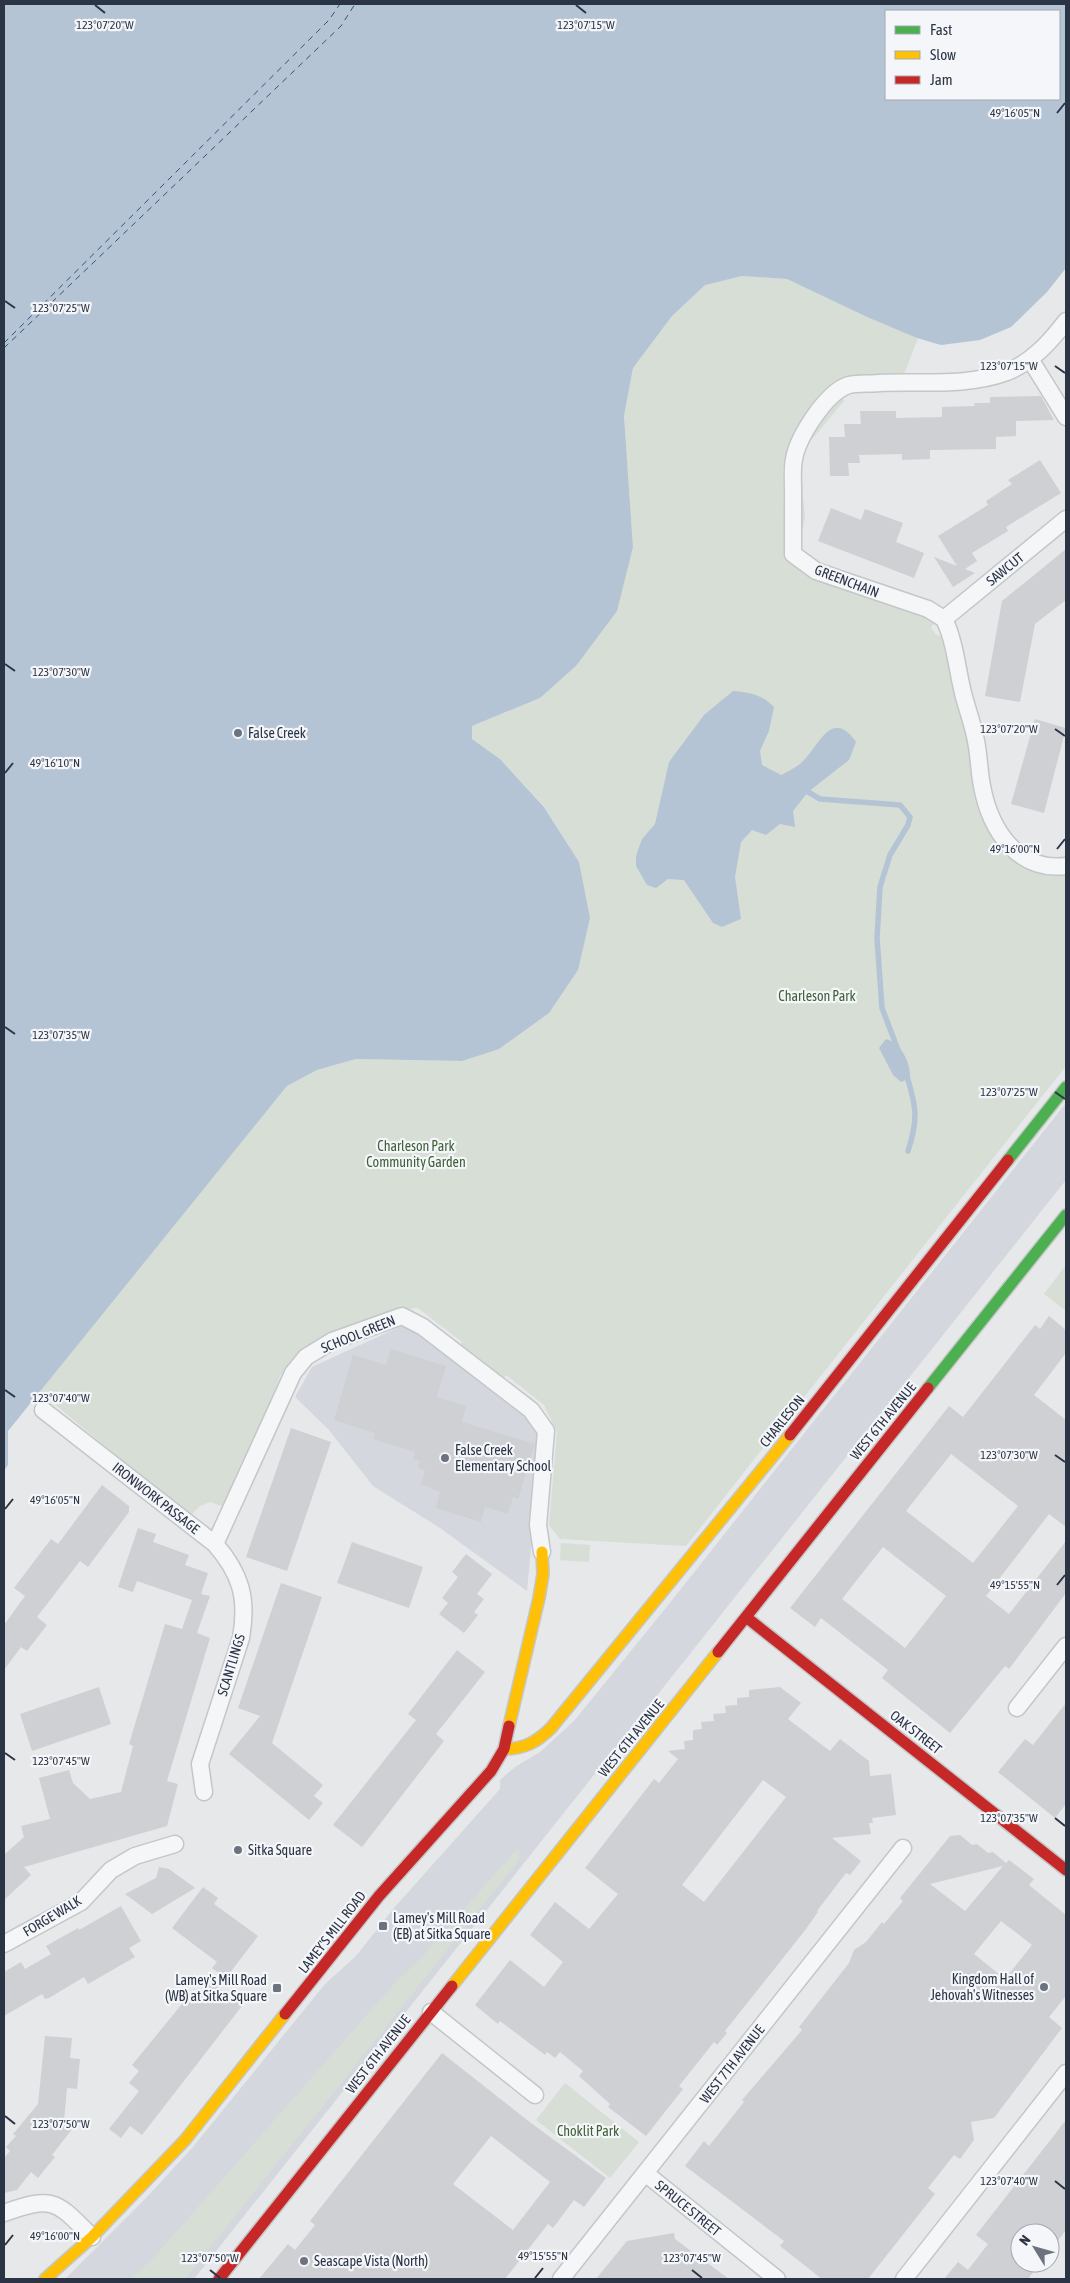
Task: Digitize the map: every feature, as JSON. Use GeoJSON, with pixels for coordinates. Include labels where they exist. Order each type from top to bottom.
{"type":"FeatureCollection","features":[{"type":"Feature","properties":{"kind":"street"},"geometry":{"type":"LineString","coordinates":[[1066,321],[1045,346],[1030,359],[1066,417]]}},
{"type":"Feature","properties":{"kind":"street","name":"GREENCHAIN"},"geometry":{"type":"LineString","coordinates":[[944,619],[928,609],[816,571],[793,554],[793,462],[797,447],[802,435],[832,396],[849,385],[965,382],[1006,372],[1030,359]]}},
{"type":"Feature","properties":{"kind":"street","name":"SAWCUT"},"geometry":{"type":"LineString","coordinates":[[944,619],[1066,519]]}},
{"type":"Feature","properties":{"kind":"street"},"geometry":{"type":"LineString","coordinates":[[944,619],[976,741],[982,785],[988,809],[997,829],[1007,844],[1027,860],[1043,866],[1066,866]]}},
{"type":"Feature","properties":{"kind":"street","name":"CHARLESON"},"geometry":{"type":"LineString","coordinates":[[504,1749],[527,1748],[540,1740],[552,1728],[780,1449],[1066,1087]]}},
{"type":"Feature","properties":{"kind":"street","name":"WEST 6TH AVENUE"},"geometry":{"type":"LineString","coordinates":[[218,2279],[1065,1218]]}},
{"type":"Feature","properties":{"kind":"street","name":"SCHOOL GREEN"},"geometry":{"type":"LineString","coordinates":[[215,1544],[293,1373],[306,1357],[332,1341],[402,1316],[423,1327],[531,1410],[546,1431],[538,1525],[542,1552]]}},
{"type":"Feature","properties":{"kind":"street","name":"IRONWORK PASSAGE"},"geometry":{"type":"LineString","coordinates":[[43,1410],[215,1544]]}},
{"type":"Feature","properties":{"kind":"street","name":"SCANTLINGS"},"geometry":{"type":"LineString","coordinates":[[204,1792],[200,1764],[241,1638],[244,1615],[242,1593],[236,1574],[226,1557],[215,1544]]}},
{"type":"Feature","properties":{"kind":"street","name":"LAMEY'S MILL ROAD"},"geometry":{"type":"LineString","coordinates":[[45,2279],[92,2237],[185,2140],[379,1896],[490,1771],[504,1749],[544,1574],[542,1552]]}},
{"type":"Feature","properties":{"kind":"street","name":"OAK STREET"},"geometry":{"type":"LineString","coordinates":[[746,1617],[1066,1870]]}},
{"type":"Feature","properties":{"kind":"street"},"geometry":{"type":"LineString","coordinates":[[1017,1708],[1066,1646]]}},
{"type":"Feature","properties":{"kind":"street","name":"FORGE WALK"},"geometry":{"type":"LineString","coordinates":[[4,1944],[81,1902],[111,1870],[135,1856],[175,1844]]}},
{"type":"Feature","properties":{"kind":"street","name":"WEST 7TH AVENUE"},"geometry":{"type":"LineString","coordinates":[[561,2279],[903,1848]]}},
{"type":"Feature","properties":{"kind":"street"},"geometry":{"type":"LineString","coordinates":[[430,2012],[535,2095]]}},
{"type":"Feature","properties":{"kind":"street"},"geometry":{"type":"LineString","coordinates":[[904,2279],[1066,2073]]}},
{"type":"Feature","properties":{"kind":"street","name":"SPRUCE STREET"},"geometry":{"type":"LineString","coordinates":[[645,2173],[777,2279]]}},
{"type":"Feature","properties":{"kind":"street"},"geometry":{"type":"LineString","coordinates":[[4,2212],[36,2202],[54,2204],[64,2208],[92,2237]]}},
{"type":"Feature","properties":{"kind":"shaded area"},"geometry":{"type":"Polygon","coordinates":[[[1066,1103],[1066,1180],[194,2279],[65,2279],[147,2197],[193,2147],[325,1984],[356,1956],[394,1908],[500,1789],[500,1780],[515,1767],[540,1752],[574,1721],[1066,1103]]]}},
{"type":"Feature","properties":{"kind":"shaded area","name":"False Creek Elementary School"},"geometry":{"type":"Polygon","coordinates":[[[406,1324],[542,1430],[527,1591],[440,1528],[373,1486],[329,1430],[295,1397],[312,1367],[406,1324]]]}},
{"type":"Feature","properties":{"kind":"green space","name":"Charleson Park"},"geometry":{"type":"Polygon","coordinates":[[[742,276],[787,279],[867,317],[918,338],[903,377],[844,380],[783,466],[784,525],[788,556],[804,574],[940,618],[931,627],[935,634],[943,637],[989,830],[1066,873],[1066,1066],[779,1431],[774,1434],[686,1546],[560,1539],[549,1525],[557,1432],[544,1405],[506,1375],[503,1379],[459,1346],[462,1342],[418,1308],[405,1309],[294,1361],[280,1376],[241,1476],[225,1507],[210,1502],[200,1506],[191,1515],[161,1493],[39,1391],[287,1086],[317,1070],[356,1059],[462,1061],[579,862],[544,806],[500,759],[472,739],[472,726],[540,698],[576,666],[633,547],[624,416],[633,368],[672,316],[705,284],[742,276]]]}},
{"type":"Feature","properties":{"kind":"green space"},"geometry":{"type":"Polygon","coordinates":[[[843,397],[844,401],[803,450],[800,466],[805,516],[803,528],[797,526],[796,470],[800,452],[807,437],[818,422],[843,397]]]}},
{"type":"Feature","properties":{"kind":"green space"},"geometry":{"type":"Polygon","coordinates":[[[1066,1265],[1066,1311],[1044,1294],[1066,1265]]]}},
{"type":"Feature","properties":{"kind":"green space"},"geometry":{"type":"Polygon","coordinates":[[[561,1543],[590,1545],[589,1562],[560,1560],[561,1543]]]}},
{"type":"Feature","properties":{"kind":"green space"},"geometry":{"type":"Polygon","coordinates":[[[519,1849],[519,1860],[185,2279],[131,2279],[154,2257],[393,1985],[423,1956],[514,1852],[519,1849]]]}},
{"type":"Feature","properties":{"kind":"green space","name":"Choklit Park"},"geometry":{"type":"Polygon","coordinates":[[[565,2083],[639,2142],[610,2178],[536,2120],[565,2083]]]}},
{"type":"Feature","properties":{"kind":"water","name":"False Creek"},"geometry":{"type":"Polygon","coordinates":[[[4,4],[1066,4],[1066,268],[1047,292],[1011,327],[980,340],[941,345],[917,338],[867,317],[787,279],[742,276],[705,285],[672,316],[633,368],[624,416],[633,547],[617,611],[576,666],[540,698],[472,726],[472,739],[500,759],[544,807],[579,862],[590,918],[578,970],[549,1013],[499,1049],[462,1061],[356,1059],[317,1070],[287,1086],[8,1431],[8,1465],[4,1471],[4,4]]]}},
{"type":"Feature","properties":{"kind":"water"},"geometry":{"type":"Polygon","coordinates":[[[733,691],[755,695],[774,707],[769,731],[760,751],[762,765],[781,775],[802,762],[821,738],[833,729],[840,728],[848,732],[856,742],[849,760],[808,792],[793,811],[795,827],[780,824],[766,835],[752,830],[741,842],[735,877],[741,919],[722,927],[713,923],[684,880],[668,879],[656,888],[647,885],[636,866],[636,856],[642,839],[655,824],[669,762],[704,715],[733,691]]]}},
{"type":"Feature","properties":{"kind":"water"},"geometry":{"type":"Polygon","coordinates":[[[886,1039],[896,1045],[904,1054],[909,1066],[910,1078],[901,1082],[893,1075],[879,1048],[886,1039]]]}},
{"type":"Feature","properties":{"kind":"building"},"geometry":{"type":"Polygon","coordinates":[[[1041,396],[1054,420],[1016,421],[1016,436],[996,437],[996,449],[930,450],[930,459],[902,460],[902,454],[859,455],[860,463],[848,463],[849,476],[830,476],[829,437],[845,437],[844,424],[861,424],[860,411],[896,411],[896,418],[942,417],[942,407],[975,406],[974,403],[990,403],[990,397],[1041,396]]]}},
{"type":"Feature","properties":{"kind":"building"},"geometry":{"type":"Polygon","coordinates":[[[1040,460],[1061,493],[1006,527],[1008,531],[972,553],[977,561],[965,569],[975,573],[953,587],[934,557],[957,566],[938,536],[988,505],[986,501],[1012,484],[1008,480],[1040,460]]]}},
{"type":"Feature","properties":{"kind":"building"},"geometry":{"type":"Polygon","coordinates":[[[831,508],[861,520],[865,509],[903,523],[896,542],[924,553],[914,578],[818,541],[831,508]]]}},
{"type":"Feature","properties":{"kind":"building"},"geometry":{"type":"Polygon","coordinates":[[[1066,549],[1066,600],[1035,624],[1020,702],[985,696],[1002,601],[1066,549]]]}},
{"type":"Feature","properties":{"kind":"building"},"geometry":{"type":"Polygon","coordinates":[[[1035,719],[1066,728],[1044,813],[1011,804],[1035,719]]]}},
{"type":"Feature","properties":{"kind":"building"},"geometry":{"type":"Polygon","coordinates":[[[1049,1316],[1066,1330],[1066,1353],[1034,1395],[1066,1420],[1066,1527],[1049,1514],[986,1596],[1009,1614],[1066,1541],[1066,1593],[1009,1669],[1005,1666],[950,1733],[882,1678],[888,1670],[821,1618],[815,1627],[790,1608],[949,1406],[963,1417],[1035,1325],[1040,1329],[1049,1316]],[[951,1454],[906,1511],[973,1563],[1018,1506],[951,1454]],[[883,1547],[842,1599],[905,1648],[946,1596],[883,1547]]]}},
{"type":"Feature","properties":{"kind":"building"},"geometry":{"type":"Polygon","coordinates":[[[391,1349],[446,1366],[437,1397],[466,1406],[462,1422],[535,1444],[518,1499],[513,1497],[508,1514],[485,1507],[481,1522],[436,1508],[440,1492],[421,1484],[425,1470],[418,1468],[420,1461],[413,1459],[415,1452],[373,1439],[375,1433],[334,1420],[353,1355],[386,1365],[391,1349]]]}},
{"type":"Feature","properties":{"kind":"building"},"geometry":{"type":"Polygon","coordinates":[[[291,1428],[331,1442],[287,1571],[246,1557],[291,1428]]]}},
{"type":"Feature","properties":{"kind":"building"},"geometry":{"type":"Polygon","coordinates":[[[102,1485],[129,1506],[129,1512],[88,1567],[80,1561],[37,1617],[47,1625],[27,1651],[21,1647],[4,1670],[4,1625],[25,1596],[14,1588],[51,1539],[58,1544],[102,1485]]]}},
{"type":"Feature","properties":{"kind":"building"},"geometry":{"type":"Polygon","coordinates":[[[138,1528],[156,1534],[153,1542],[189,1555],[185,1565],[208,1573],[201,1594],[210,1596],[197,1633],[210,1638],[167,1781],[178,1784],[167,1826],[24,1867],[31,1875],[4,1900],[4,1855],[24,1837],[21,1826],[50,1819],[39,1778],[69,1770],[73,1783],[90,1799],[121,1792],[133,1746],[129,1744],[165,1624],[182,1629],[192,1600],[137,1581],[133,1592],[118,1587],[138,1528]]]}},
{"type":"Feature","properties":{"kind":"building"},"geometry":{"type":"Polygon","coordinates":[[[352,1542],[423,1567],[409,1608],[337,1583],[352,1542]]]}},
{"type":"Feature","properties":{"kind":"building"},"geometry":{"type":"Polygon","coordinates":[[[466,1554],[492,1574],[477,1594],[484,1599],[474,1612],[478,1615],[464,1633],[439,1614],[448,1603],[442,1598],[458,1577],[452,1572],[466,1554]]]}},
{"type":"Feature","properties":{"kind":"building"},"geometry":{"type":"Polygon","coordinates":[[[281,1583],[322,1597],[272,1743],[323,1785],[314,1796],[323,1803],[309,1820],[229,1754],[260,1716],[238,1708],[281,1583]]]}},
{"type":"Feature","properties":{"kind":"building"},"geometry":{"type":"Polygon","coordinates":[[[457,1650],[485,1672],[436,1734],[444,1741],[362,1847],[333,1825],[416,1720],[408,1714],[457,1650]]]}},
{"type":"Feature","properties":{"kind":"building"},"geometry":{"type":"Polygon","coordinates":[[[99,1687],[111,1724],[32,1751],[20,1714],[99,1687]]]}},
{"type":"Feature","properties":{"kind":"building"},"geometry":{"type":"Polygon","coordinates":[[[780,1687],[801,1703],[788,1719],[830,1751],[840,1739],[869,1761],[870,1776],[891,1774],[896,1815],[872,1818],[873,1823],[869,1823],[871,1834],[832,1838],[861,1861],[850,1875],[846,1873],[817,1911],[806,1929],[725,2031],[727,2033],[717,2045],[714,2042],[679,2086],[683,2089],[646,2136],[608,2107],[610,2104],[579,2076],[583,2071],[560,2052],[555,2058],[547,2052],[545,2055],[500,2021],[498,2024],[475,2005],[510,1960],[544,1987],[563,1962],[530,1935],[555,1902],[589,1929],[618,1894],[585,1868],[654,1779],[659,1783],[678,1759],[668,1751],[685,1749],[684,1741],[693,1740],[693,1730],[702,1729],[701,1722],[714,1721],[713,1714],[726,1713],[725,1706],[737,1705],[737,1698],[749,1697],[749,1690],[780,1687]],[[763,1780],[682,1885],[704,1902],[786,1797],[763,1780]]]}},
{"type":"Feature","properties":{"kind":"building"},"geometry":{"type":"Polygon","coordinates":[[[1066,1703],[1066,1804],[1055,1818],[998,1772],[1025,1739],[1033,1745],[1066,1703]]]}},
{"type":"Feature","properties":{"kind":"building"},"geometry":{"type":"Polygon","coordinates":[[[960,1835],[972,1845],[977,1844],[988,1853],[993,1852],[1006,1863],[1009,1860],[1034,1879],[1029,1885],[1066,1915],[1066,1996],[1049,2017],[1062,2028],[994,2118],[971,2122],[974,2140],[960,2159],[954,2155],[928,2188],[935,2194],[868,2279],[822,2279],[780,2246],[784,2241],[685,2166],[704,2141],[709,2146],[744,2102],[742,2100],[802,2030],[799,2027],[849,1963],[854,1950],[866,1942],[882,1922],[884,1924],[903,1901],[900,1898],[950,1836],[960,1835]],[[1003,1866],[930,1884],[965,1911],[1003,1866]],[[1001,1921],[974,1954],[1005,1979],[1032,1945],[1001,1921]]]}},
{"type":"Feature","properties":{"kind":"building"},"geometry":{"type":"Polygon","coordinates":[[[159,1867],[169,1869],[195,1888],[152,1914],[125,1894],[156,1878],[159,1867]]]}},
{"type":"Feature","properties":{"kind":"building"},"geometry":{"type":"Polygon","coordinates":[[[203,1887],[218,1898],[214,1904],[258,1936],[226,1978],[212,1968],[217,1962],[172,1928],[203,1887]]]}},
{"type":"Feature","properties":{"kind":"building"},"geometry":{"type":"Polygon","coordinates":[[[121,1906],[141,1941],[129,1948],[135,1957],[88,1984],[84,1977],[49,1998],[45,1999],[42,1994],[4,2016],[4,1972],[21,1962],[25,1969],[51,1954],[46,1946],[121,1906]]]}},
{"type":"Feature","properties":{"kind":"building"},"geometry":{"type":"Polygon","coordinates":[[[210,1981],[242,2006],[142,2135],[130,2126],[121,2138],[109,2129],[139,2091],[129,2083],[139,2071],[132,2065],[186,1999],[192,2004],[210,1981]]]}},
{"type":"Feature","properties":{"kind":"building"},"geometry":{"type":"Polygon","coordinates":[[[45,2036],[72,2038],[70,2058],[80,2059],[77,2089],[67,2088],[64,2121],[73,2128],[52,2155],[55,2157],[38,2178],[31,2172],[17,2190],[4,2193],[4,2158],[10,2151],[6,2147],[16,2136],[13,2134],[38,2104],[45,2036]]]}},
{"type":"Feature","properties":{"kind":"building"},"geometry":{"type":"Polygon","coordinates":[[[442,2053],[531,2123],[606,2178],[584,2207],[574,2200],[553,2228],[548,2224],[505,2279],[259,2279],[288,2244],[295,2250],[315,2225],[310,2221],[442,2053]],[[491,2136],[453,2184],[513,2230],[550,2182],[491,2136]]]}},
{"type":"Feature","properties":{"kind":"building"},"geometry":{"type":"Polygon","coordinates":[[[1066,2120],[1066,2230],[1060,2238],[1060,2223],[1010,2223],[1010,2273],[1032,2273],[1028,2279],[944,2279],[958,2262],[968,2270],[988,2244],[976,2235],[1066,2120]]]}},
{"type":"Feature","properties":{"kind":"building"},"geometry":{"type":"Polygon","coordinates":[[[674,2233],[675,2239],[729,2279],[596,2279],[627,2241],[674,2233]]]}},
{"type":"Feature","properties":{"kind":"waterway"},"geometry":{"type":"LineString","coordinates":[[808,792],[820,799],[900,805],[910,817],[908,825],[890,855],[880,887],[877,938],[882,1008],[898,1050]]}},
{"type":"Feature","properties":{"kind":"waterway"},"geometry":{"type":"LineString","coordinates":[[906,1073],[915,1112],[914,1130],[908,1151]]}},
{"type":"Feature","properties":{"kind":"ferry route"},"geometry":{"type":"LineString","coordinates":[[4,343],[329,20],[340,4]]}},
{"type":"Feature","properties":{"kind":"ferry route"},"geometry":{"type":"LineString","coordinates":[[4,348],[341,26],[355,4]]}},
{"type":"Feature","properties":{"kind":"traffic: fast"},"geometry":{"type":"LineString","coordinates":[[1008,1160],[1066,1087]]}},
{"type":"Feature","properties":{"kind":"traffic: fast"},"geometry":{"type":"LineString","coordinates":[[928,1388],[1066,1215]]}},
{"type":"Feature","properties":{"kind":"traffic: slow"},"geometry":{"type":"LineString","coordinates":[[504,1749],[518,1748],[530,1744],[551,1728],[790,1435]]}},
{"type":"Feature","properties":{"kind":"traffic: slow"},"geometry":{"type":"LineString","coordinates":[[509,1726],[539,1598],[543,1574],[542,1552]]}},
{"type":"Feature","properties":{"kind":"traffic: slow"},"geometry":{"type":"LineString","coordinates":[[452,1986],[718,1652]]}},
{"type":"Feature","properties":{"kind":"traffic: slow"},"geometry":{"type":"LineString","coordinates":[[45,2279],[92,2237],[185,2140],[285,2014]]}},
{"type":"Feature","properties":{"kind":"traffic: jam"},"geometry":{"type":"LineString","coordinates":[[790,1435],[1008,1160]]}},
{"type":"Feature","properties":{"kind":"traffic: jam"},"geometry":{"type":"LineString","coordinates":[[718,1652],[928,1388]]}},
{"type":"Feature","properties":{"kind":"traffic: jam"},"geometry":{"type":"LineString","coordinates":[[746,1617],[1066,1870]]}},
{"type":"Feature","properties":{"kind":"traffic: jam"},"geometry":{"type":"LineString","coordinates":[[285,2014],[379,1896],[491,1771],[504,1749],[509,1726]]}},
{"type":"Feature","properties":{"kind":"traffic: jam"},"geometry":{"type":"LineString","coordinates":[[219,2279],[452,1986]]}},
{"type":"Feature","properties":{"kind":"place","name":"False Creek"},"geometry":{"type":"Point","coordinates":[238,733]}},
{"type":"Feature","properties":{"kind":"place","name":"False Creek Elementary School"},"geometry":{"type":"Point","coordinates":[445,1458]}},
{"type":"Feature","properties":{"kind":"place","name":"Sitka Square"},"geometry":{"type":"Point","coordinates":[238,1850]}},
{"type":"Feature","properties":{"kind":"place","name":"Lamey's Mill Road (EB) at Sitka Square"},"geometry":{"type":"Point","coordinates":[383,1926]}},
{"type":"Feature","properties":{"kind":"place","name":"Kingdom Hall of Jehovah's Witnesses"},"geometry":{"type":"Point","coordinates":[1044,1987]}},
{"type":"Feature","properties":{"kind":"place","name":"Lamey's Mill Road (WB) at Sitka Square"},"geometry":{"type":"Point","coordinates":[277,1988]}},
{"type":"Feature","properties":{"kind":"place","name":"Seascape Vista (North)"},"geometry":{"type":"Point","coordinates":[304,2261]}},
{"type":"Feature","properties":{"kind":"park label","name":"Charleson Park Community Garden"},"geometry":{"type":"Point","coordinates":[416,1154]}}]}
